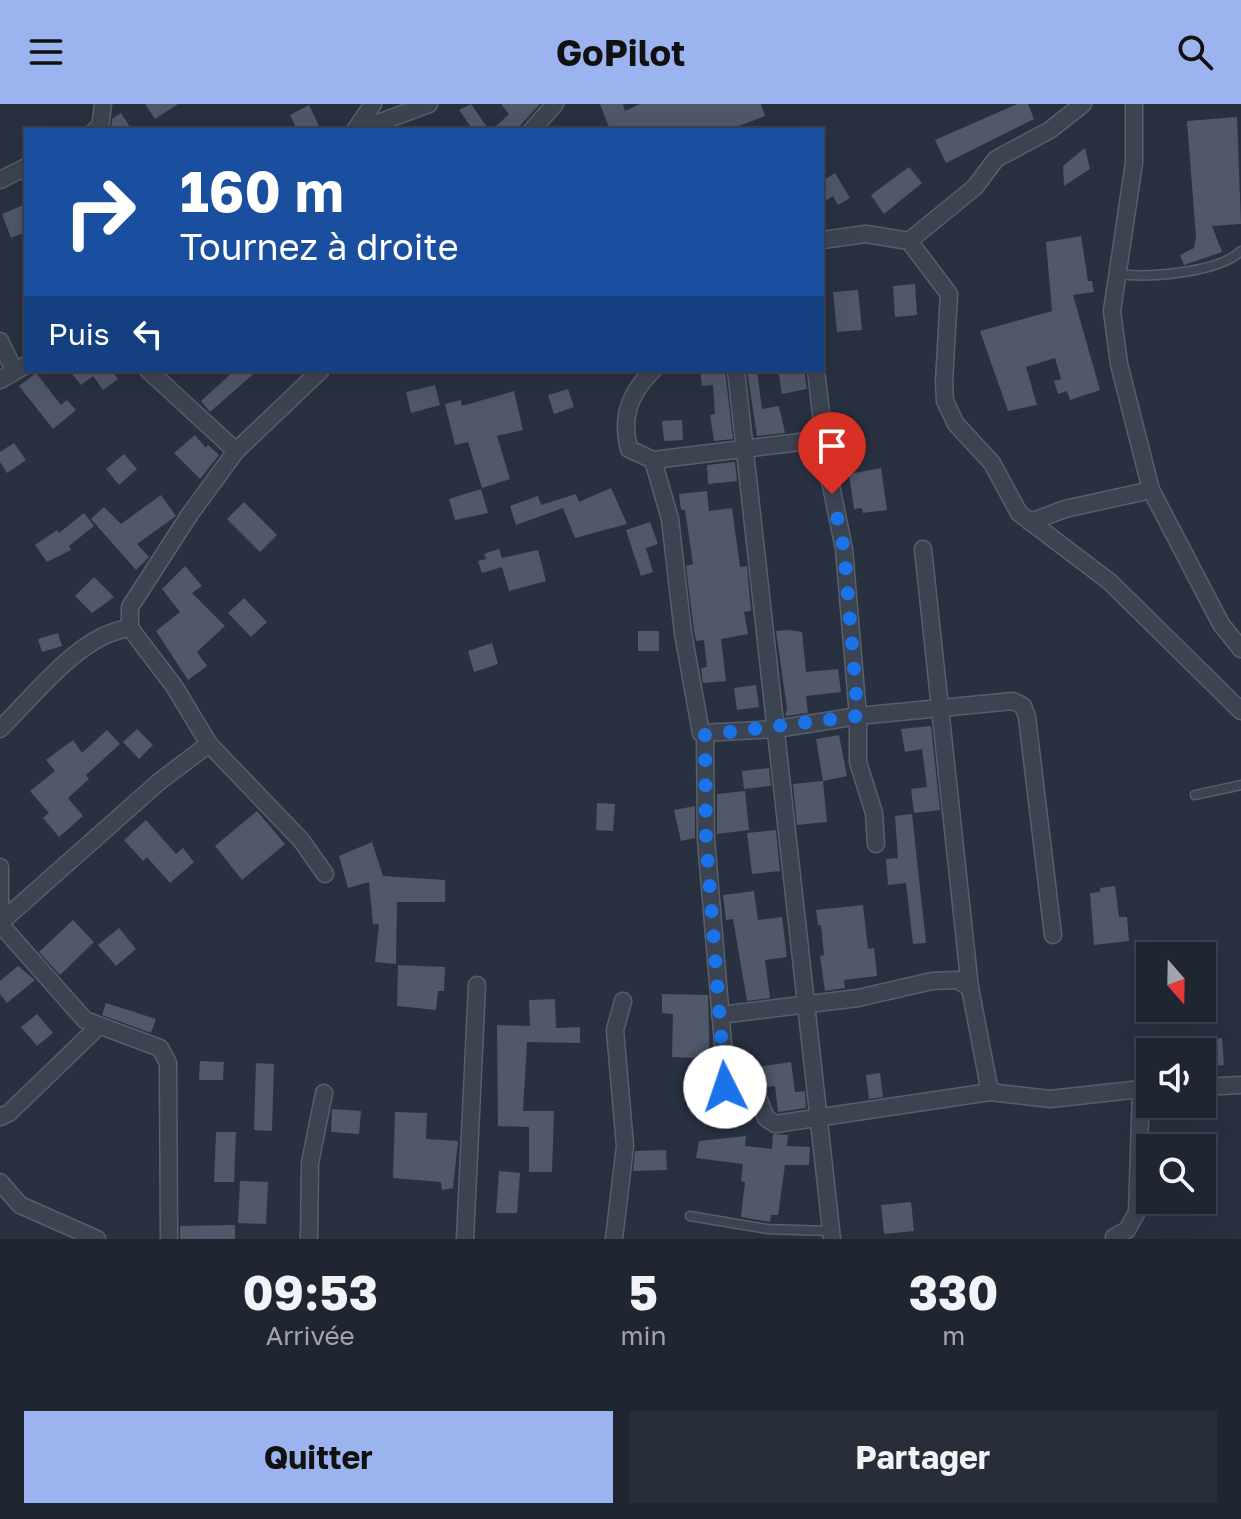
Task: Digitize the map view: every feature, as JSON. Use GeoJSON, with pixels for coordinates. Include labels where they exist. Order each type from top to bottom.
{"type":"FeatureCollection","features":[{"type":"Feature","properties":{"kind":"street"},"geometry":{"type":"LineString","coordinates":[[100,128],[103,104]]}},
{"type":"Feature","properties":{"kind":"street"},"geometry":{"type":"LineString","coordinates":[[358,128],[373,104]]}},
{"type":"Feature","properties":{"kind":"street"},"geometry":{"type":"LineString","coordinates":[[363,128],[429,104]]}},
{"type":"Feature","properties":{"kind":"street"},"geometry":{"type":"LineString","coordinates":[[534,128],[555,104]]}},
{"type":"Feature","properties":{"kind":"street"},"geometry":{"type":"LineString","coordinates":[[909,241],[975,187],[996,159],[1050,130],[1083,104]]}},
{"type":"Feature","properties":{"kind":"street"},"geometry":{"type":"LineString","coordinates":[[1134,104],[1134,163],[1117,274],[1113,329],[1151,490],[1221,624],[1241,649]]}},
{"type":"Feature","properties":{"kind":"street"},"geometry":{"type":"LineString","coordinates":[[0,180],[24,168]]}},
{"type":"Feature","properties":{"kind":"street"},"geometry":{"type":"LineString","coordinates":[[824,240],[866,234],[909,241],[949,294],[945,401],[956,424],[992,463],[1012,503],[1030,522],[1110,582],[1241,711]]}},
{"type":"Feature","properties":{"kind":"street"},"geometry":{"type":"LineString","coordinates":[[0,341],[13,372]]}},
{"type":"Feature","properties":{"kind":"street"},"geometry":{"type":"LineString","coordinates":[[150,372],[236,451]]}},
{"type":"Feature","properties":{"kind":"street"},"geometry":{"type":"LineString","coordinates":[[319,372],[236,451],[190,514],[130,607],[130,628],[174,686],[209,744],[301,840],[325,874]]}},
{"type":"Feature","properties":{"kind":"street"},"geometry":{"type":"LineString","coordinates":[[652,372],[627,409],[623,426],[629,449],[653,460],[824,439]]}},
{"type":"Feature","properties":{"kind":"street"},"geometry":{"type":"LineString","coordinates":[[736,372],[831,1235]]}},
{"type":"Feature","properties":{"kind":"street"},"geometry":{"type":"LineString","coordinates":[[816,372],[824,439],[844,549],[858,716],[858,762],[874,813],[876,844]]}},
{"type":"Feature","properties":{"kind":"street"},"geometry":{"type":"LineString","coordinates":[[653,460],[670,519],[683,633],[699,727],[705,735],[706,839],[725,1087],[729,1095],[759,1100],[770,1123],[990,1092],[1050,1099],[1136,1090]]}},
{"type":"Feature","properties":{"kind":"street"},"geometry":{"type":"LineString","coordinates":[[1030,522],[1065,509],[1151,490]]}},
{"type":"Feature","properties":{"kind":"street"},"geometry":{"type":"LineString","coordinates":[[923,549],[970,988],[990,1092]]}},
{"type":"Feature","properties":{"kind":"street"},"geometry":{"type":"LineString","coordinates":[[0,729],[89,642],[110,631],[130,628]]}},
{"type":"Feature","properties":{"kind":"street"},"geometry":{"type":"LineString","coordinates":[[705,735],[1013,701],[1023,706],[1027,717],[1053,935]]}},
{"type":"Feature","properties":{"kind":"street"},"geometry":{"type":"LineString","coordinates":[[169,1239],[168,1063],[160,1048],[99,1026],[74,1010],[0,924],[160,781],[209,744]]}},
{"type":"Feature","properties":{"kind":"street"},"geometry":{"type":"LineString","coordinates":[[0,867],[0,906]]}},
{"type":"Feature","properties":{"kind":"street"},"geometry":{"type":"LineString","coordinates":[[720,1015],[858,998],[932,981],[957,980],[970,988]]}},
{"type":"Feature","properties":{"kind":"street"},"geometry":{"type":"LineString","coordinates":[[465,1239],[477,985]]}},
{"type":"Feature","properties":{"kind":"street"},"geometry":{"type":"LineString","coordinates":[[614,1239],[625,1146],[615,1030],[623,1001]]}},
{"type":"Feature","properties":{"kind":"street"},"geometry":{"type":"LineString","coordinates":[[0,1117],[9,1113],[99,1026]]}},
{"type":"Feature","properties":{"kind":"street"},"geometry":{"type":"LineString","coordinates":[[1216,1086],[1241,1085]]}},
{"type":"Feature","properties":{"kind":"street"},"geometry":{"type":"LineString","coordinates":[[309,1239],[310,1163],[324,1093]]}},
{"type":"Feature","properties":{"kind":"street"},"geometry":{"type":"LineString","coordinates":[[1114,1237],[1127,1230],[1137,1212],[1144,1118]]}},
{"type":"Feature","properties":{"kind":"street"},"geometry":{"type":"LineString","coordinates":[[0,1182],[20,1205],[97,1239]]}},
{"type":"Feature","properties":{"kind":"lane"},"geometry":{"type":"LineString","coordinates":[[1117,274],[1165,276],[1225,260],[1241,251]]}},
{"type":"Feature","properties":{"kind":"lane"},"geometry":{"type":"LineString","coordinates":[[1195,795],[1241,785]]}},
{"type":"Feature","properties":{"kind":"lane"},"geometry":{"type":"LineString","coordinates":[[690,1216],[767,1229],[831,1235]]}},
{"type":"Feature","properties":{"kind":"building"},"geometry":{"type":"Polygon","coordinates":[[[145,104],[178,104],[155,119],[145,104]]]}},
{"type":"Feature","properties":{"kind":"building"},"geometry":{"type":"Polygon","coordinates":[[[471,104],[488,128],[472,128],[459,110],[471,104]]]}},
{"type":"Feature","properties":{"kind":"building"},"geometry":{"type":"Polygon","coordinates":[[[501,104],[540,104],[518,128],[494,128],[509,114],[501,104]]]}},
{"type":"Feature","properties":{"kind":"building"},"geometry":{"type":"Polygon","coordinates":[[[600,104],[623,104],[625,111],[640,104],[761,104],[765,116],[733,128],[609,128],[600,104]]]}},
{"type":"Feature","properties":{"kind":"building"},"geometry":{"type":"Polygon","coordinates":[[[1017,104],[1028,104],[1034,119],[946,163],[935,140],[1017,104]]]}},
{"type":"Feature","properties":{"kind":"building"},"geometry":{"type":"Polygon","coordinates":[[[309,105],[320,128],[296,128],[290,115],[309,105]]]}},
{"type":"Feature","properties":{"kind":"building"},"geometry":{"type":"Polygon","coordinates":[[[121,113],[131,128],[111,128],[112,119],[121,113]]]}},
{"type":"Feature","properties":{"kind":"building"},"geometry":{"type":"Polygon","coordinates":[[[1237,117],[1241,224],[1212,226],[1222,252],[1184,265],[1180,255],[1194,248],[1196,237],[1187,121],[1237,117]]]}},
{"type":"Feature","properties":{"kind":"building"},"geometry":{"type":"Polygon","coordinates":[[[1085,148],[1090,169],[1064,186],[1063,166],[1085,148]]]}},
{"type":"Feature","properties":{"kind":"building"},"geometry":{"type":"Polygon","coordinates":[[[909,167],[922,183],[884,214],[871,195],[909,167]]]}},
{"type":"Feature","properties":{"kind":"building"},"geometry":{"type":"Polygon","coordinates":[[[835,173],[850,198],[838,205],[833,196],[824,202],[824,180],[835,173]]]}},
{"type":"Feature","properties":{"kind":"building"},"geometry":{"type":"Polygon","coordinates":[[[24,205],[24,233],[11,238],[2,214],[24,205]]]}},
{"type":"Feature","properties":{"kind":"building"},"geometry":{"type":"Polygon","coordinates":[[[1081,236],[1088,281],[1092,281],[1094,292],[1073,295],[1100,390],[1070,400],[1067,391],[1058,394],[1054,381],[1061,379],[1055,358],[1026,367],[1037,405],[1008,411],[980,331],[1052,311],[1046,242],[1081,236]]]}},
{"type":"Feature","properties":{"kind":"building"},"geometry":{"type":"Polygon","coordinates":[[[915,284],[917,315],[895,317],[893,286],[915,284]]]}},
{"type":"Feature","properties":{"kind":"building"},"geometry":{"type":"Polygon","coordinates":[[[858,290],[862,330],[837,332],[833,292],[858,290]]]}},
{"type":"Feature","properties":{"kind":"building"},"geometry":{"type":"Polygon","coordinates":[[[71,372],[113,372],[118,379],[103,390],[93,376],[81,385],[71,372]]]}},
{"type":"Feature","properties":{"kind":"building"},"geometry":{"type":"Polygon","coordinates":[[[233,372],[256,372],[210,412],[201,401],[233,372]]]}},
{"type":"Feature","properties":{"kind":"building"},"geometry":{"type":"Polygon","coordinates":[[[700,372],[725,372],[733,439],[714,441],[710,415],[715,414],[713,385],[702,386],[700,372]]]}},
{"type":"Feature","properties":{"kind":"building"},"geometry":{"type":"Polygon","coordinates":[[[747,372],[757,372],[762,409],[779,406],[785,433],[757,436],[747,372]]]}},
{"type":"Feature","properties":{"kind":"building"},"geometry":{"type":"Polygon","coordinates":[[[778,372],[804,372],[807,389],[782,394],[778,372]]]}},
{"type":"Feature","properties":{"kind":"building"},"geometry":{"type":"Polygon","coordinates":[[[36,373],[61,405],[67,400],[76,410],[53,429],[19,386],[36,373]]]}},
{"type":"Feature","properties":{"kind":"building"},"geometry":{"type":"Polygon","coordinates":[[[435,385],[440,405],[411,413],[406,392],[435,385]]]}},
{"type":"Feature","properties":{"kind":"building"},"geometry":{"type":"Polygon","coordinates":[[[568,389],[574,407],[554,414],[548,395],[568,389]]]}},
{"type":"Feature","properties":{"kind":"building"},"geometry":{"type":"Polygon","coordinates":[[[514,391],[523,430],[497,436],[510,479],[482,488],[468,442],[455,445],[445,404],[461,400],[462,406],[514,391]]]}},
{"type":"Feature","properties":{"kind":"building"},"geometry":{"type":"Polygon","coordinates":[[[682,420],[683,440],[664,441],[662,421],[682,420]]]}},
{"type":"Feature","properties":{"kind":"building"},"geometry":{"type":"Polygon","coordinates":[[[195,435],[206,448],[208,445],[219,455],[200,479],[174,453],[195,435]]]}},
{"type":"Feature","properties":{"kind":"building"},"geometry":{"type":"Polygon","coordinates":[[[14,443],[26,460],[7,473],[0,462],[0,452],[14,443]]]}},
{"type":"Feature","properties":{"kind":"building"},"geometry":{"type":"Polygon","coordinates":[[[124,454],[137,469],[119,485],[106,469],[124,454]]]}},
{"type":"Feature","properties":{"kind":"building"},"geometry":{"type":"Polygon","coordinates":[[[735,462],[737,481],[708,484],[707,465],[735,462]]]}},
{"type":"Feature","properties":{"kind":"building"},"geometry":{"type":"Polygon","coordinates":[[[881,468],[887,510],[863,513],[862,508],[854,509],[849,474],[881,468]]]}},
{"type":"Feature","properties":{"kind":"building"},"geometry":{"type":"Polygon","coordinates":[[[611,488],[627,524],[575,538],[563,508],[516,525],[510,506],[538,496],[541,505],[576,494],[579,502],[611,488]]]}},
{"type":"Feature","properties":{"kind":"building"},"geometry":{"type":"Polygon","coordinates":[[[481,489],[488,513],[455,520],[449,499],[481,489]]]}},
{"type":"Feature","properties":{"kind":"building"},"geometry":{"type":"Polygon","coordinates":[[[707,491],[709,511],[732,508],[740,567],[747,566],[751,611],[744,612],[748,634],[721,639],[726,681],[703,683],[701,668],[707,667],[704,640],[696,641],[694,631],[686,566],[693,564],[685,510],[681,510],[679,494],[707,491]]]}},
{"type":"Feature","properties":{"kind":"building"},"geometry":{"type":"Polygon","coordinates":[[[161,495],[176,516],[137,544],[149,557],[136,570],[91,519],[104,507],[121,524],[161,495]]]}},
{"type":"Feature","properties":{"kind":"building"},"geometry":{"type":"Polygon","coordinates":[[[244,502],[277,535],[260,552],[227,519],[244,502]]]}},
{"type":"Feature","properties":{"kind":"building"},"geometry":{"type":"Polygon","coordinates":[[[84,513],[94,526],[69,546],[71,550],[47,562],[35,545],[57,530],[59,533],[84,513]]]}},
{"type":"Feature","properties":{"kind":"building"},"geometry":{"type":"Polygon","coordinates":[[[650,522],[658,544],[646,548],[653,572],[641,576],[626,530],[650,522]]]}},
{"type":"Feature","properties":{"kind":"building"},"geometry":{"type":"Polygon","coordinates":[[[499,549],[502,558],[538,550],[546,581],[509,591],[502,567],[482,573],[478,561],[486,559],[484,554],[499,549]]]}},
{"type":"Feature","properties":{"kind":"building"},"geometry":{"type":"Polygon","coordinates":[[[185,566],[202,586],[192,593],[225,626],[197,652],[207,666],[188,680],[156,631],[180,612],[162,589],[185,566]]]}},
{"type":"Feature","properties":{"kind":"building"},"geometry":{"type":"Polygon","coordinates":[[[94,577],[114,597],[92,613],[75,596],[94,577]]]}},
{"type":"Feature","properties":{"kind":"building"},"geometry":{"type":"Polygon","coordinates":[[[244,598],[267,622],[251,637],[228,613],[244,598]]]}},
{"type":"Feature","properties":{"kind":"building"},"geometry":{"type":"Polygon","coordinates":[[[638,631],[659,631],[659,651],[638,651],[638,631]]]}},
{"type":"Feature","properties":{"kind":"building"},"geometry":{"type":"Polygon","coordinates":[[[776,631],[802,632],[806,672],[838,669],[841,692],[806,696],[808,713],[785,716],[787,709],[776,631]]]}},
{"type":"Feature","properties":{"kind":"building"},"geometry":{"type":"Polygon","coordinates":[[[58,633],[62,646],[42,652],[38,639],[58,633]]]}},
{"type":"Feature","properties":{"kind":"building"},"geometry":{"type":"Polygon","coordinates":[[[492,643],[498,664],[474,672],[468,651],[492,643]]]}},
{"type":"Feature","properties":{"kind":"building"},"geometry":{"type":"Polygon","coordinates":[[[756,685],[759,707],[737,710],[734,688],[756,685]]]}},
{"type":"Feature","properties":{"kind":"building"},"geometry":{"type":"Polygon","coordinates":[[[931,726],[940,810],[914,813],[911,789],[927,787],[922,749],[905,752],[901,729],[931,726]]]}},
{"type":"Feature","properties":{"kind":"building"},"geometry":{"type":"Polygon","coordinates":[[[137,729],[153,745],[139,759],[123,742],[137,729]]]}},
{"type":"Feature","properties":{"kind":"building"},"geometry":{"type":"Polygon","coordinates":[[[107,730],[120,744],[86,775],[89,779],[68,798],[83,816],[59,837],[43,818],[49,813],[30,791],[55,771],[46,760],[73,740],[82,753],[107,730]]]}},
{"type":"Feature","properties":{"kind":"building"},"geometry":{"type":"Polygon","coordinates":[[[839,735],[847,776],[823,781],[816,739],[839,735]]]}},
{"type":"Feature","properties":{"kind":"building"},"geometry":{"type":"Polygon","coordinates":[[[769,768],[771,786],[744,789],[742,771],[769,768]]]}},
{"type":"Feature","properties":{"kind":"building"},"geometry":{"type":"Polygon","coordinates":[[[823,781],[827,822],[797,825],[793,784],[823,781]]]}},
{"type":"Feature","properties":{"kind":"building"},"geometry":{"type":"Polygon","coordinates":[[[745,791],[749,830],[717,834],[717,794],[745,791]]]}},
{"type":"Feature","properties":{"kind":"building"},"geometry":{"type":"Polygon","coordinates":[[[597,803],[615,804],[613,831],[596,830],[597,803]]]}},
{"type":"Feature","properties":{"kind":"building"},"geometry":{"type":"Polygon","coordinates":[[[695,806],[695,838],[681,841],[674,810],[695,806]]]}},
{"type":"Feature","properties":{"kind":"building"},"geometry":{"type":"Polygon","coordinates":[[[257,811],[285,844],[242,880],[215,846],[257,811]]]}},
{"type":"Feature","properties":{"kind":"building"},"geometry":{"type":"Polygon","coordinates":[[[912,814],[926,943],[913,944],[906,883],[888,885],[886,859],[898,858],[895,816],[912,814]]]}},
{"type":"Feature","properties":{"kind":"building"},"geometry":{"type":"Polygon","coordinates":[[[146,820],[176,854],[183,848],[194,862],[170,883],[147,857],[143,861],[124,840],[146,820]]]}},
{"type":"Feature","properties":{"kind":"building"},"geometry":{"type":"Polygon","coordinates":[[[776,830],[780,871],[752,874],[747,833],[776,830]]]}},
{"type":"Feature","properties":{"kind":"building"},"geometry":{"type":"Polygon","coordinates":[[[372,842],[383,876],[445,880],[445,902],[397,902],[396,964],[375,962],[379,924],[373,924],[369,882],[348,888],[339,856],[372,842]]]}},
{"type":"Feature","properties":{"kind":"building"},"geometry":{"type":"Polygon","coordinates":[[[1115,886],[1119,917],[1127,917],[1129,941],[1094,945],[1090,893],[1115,886]]]}},
{"type":"Feature","properties":{"kind":"building"},"geometry":{"type":"Polygon","coordinates":[[[754,891],[758,920],[782,917],[787,957],[765,960],[770,998],[747,1001],[733,919],[726,920],[723,895],[754,891]]]}},
{"type":"Feature","properties":{"kind":"building"},"geometry":{"type":"Polygon","coordinates":[[[863,905],[868,949],[874,948],[877,976],[844,980],[845,988],[825,991],[820,956],[824,955],[821,925],[818,925],[816,910],[863,905]]]}},
{"type":"Feature","properties":{"kind":"building"},"geometry":{"type":"Polygon","coordinates":[[[73,920],[94,942],[60,975],[39,952],[73,920]]]}},
{"type":"Feature","properties":{"kind":"building"},"geometry":{"type":"Polygon","coordinates":[[[119,928],[136,949],[116,966],[98,945],[119,928]]]}},
{"type":"Feature","properties":{"kind":"building"},"geometry":{"type":"Polygon","coordinates":[[[398,965],[445,967],[444,991],[438,991],[436,1010],[397,1006],[398,965]]]}},
{"type":"Feature","properties":{"kind":"building"},"geometry":{"type":"Polygon","coordinates":[[[18,966],[35,980],[7,1003],[0,994],[0,981],[18,966]]]}},
{"type":"Feature","properties":{"kind":"building"},"geometry":{"type":"Polygon","coordinates":[[[662,994],[708,995],[710,1067],[697,1067],[696,1058],[672,1057],[673,1014],[662,1013],[662,994]]]}},
{"type":"Feature","properties":{"kind":"building"},"geometry":{"type":"Polygon","coordinates":[[[555,999],[556,1028],[580,1027],[580,1043],[527,1042],[523,1111],[554,1111],[552,1172],[529,1172],[529,1127],[498,1126],[497,1025],[530,1026],[529,1000],[555,999]]]}},
{"type":"Feature","properties":{"kind":"building"},"geometry":{"type":"Polygon","coordinates":[[[106,1003],[156,1019],[151,1033],[102,1015],[106,1003]]]}},
{"type":"Feature","properties":{"kind":"building"},"geometry":{"type":"Polygon","coordinates":[[[37,1014],[53,1033],[37,1046],[21,1027],[37,1014]]]}},
{"type":"Feature","properties":{"kind":"building"},"geometry":{"type":"Polygon","coordinates":[[[1222,1038],[1224,1065],[1216,1066],[1216,1039],[1222,1038]]]}},
{"type":"Feature","properties":{"kind":"building"},"geometry":{"type":"Polygon","coordinates":[[[200,1061],[224,1062],[223,1080],[199,1080],[200,1061]]]}},
{"type":"Feature","properties":{"kind":"building"},"geometry":{"type":"Polygon","coordinates":[[[791,1062],[795,1092],[805,1091],[806,1108],[778,1112],[775,1086],[758,1088],[737,1083],[736,1070],[791,1062]]]}},
{"type":"Feature","properties":{"kind":"building"},"geometry":{"type":"Polygon","coordinates":[[[256,1063],[274,1064],[272,1131],[254,1130],[256,1063]]]}},
{"type":"Feature","properties":{"kind":"building"},"geometry":{"type":"Polygon","coordinates":[[[880,1073],[883,1097],[869,1099],[866,1075],[880,1073]]]}},
{"type":"Feature","properties":{"kind":"building"},"geometry":{"type":"Polygon","coordinates":[[[332,1109],[361,1111],[359,1134],[331,1132],[332,1109]]]}},
{"type":"Feature","properties":{"kind":"building"},"geometry":{"type":"Polygon","coordinates":[[[395,1112],[427,1113],[426,1139],[458,1141],[453,1188],[442,1190],[441,1182],[393,1178],[395,1112]]]}},
{"type":"Feature","properties":{"kind":"building"},"geometry":{"type":"Polygon","coordinates":[[[216,1132],[236,1132],[234,1182],[214,1182],[216,1132]]]}},
{"type":"Feature","properties":{"kind":"building"},"geometry":{"type":"Polygon","coordinates":[[[773,1134],[788,1135],[787,1146],[810,1147],[809,1165],[785,1165],[778,1215],[771,1215],[770,1222],[741,1217],[745,1182],[741,1181],[743,1164],[696,1158],[699,1141],[746,1136],[745,1146],[772,1149],[773,1134]]]}},
{"type":"Feature","properties":{"kind":"building"},"geometry":{"type":"Polygon","coordinates":[[[666,1150],[667,1170],[633,1171],[635,1151],[666,1150]]]}},
{"type":"Feature","properties":{"kind":"building"},"geometry":{"type":"Polygon","coordinates":[[[499,1171],[520,1173],[517,1213],[496,1213],[499,1171]]]}},
{"type":"Feature","properties":{"kind":"building"},"geometry":{"type":"Polygon","coordinates":[[[240,1181],[268,1182],[266,1224],[238,1223],[240,1181]]]}},
{"type":"Feature","properties":{"kind":"building"},"geometry":{"type":"Polygon","coordinates":[[[911,1202],[914,1231],[884,1234],[881,1205],[911,1202]]]}},
{"type":"Feature","properties":{"kind":"building"},"geometry":{"type":"Polygon","coordinates":[[[235,1225],[235,1239],[180,1239],[180,1226],[235,1225]]]}},
{"type":"Feature","properties":{"kind":"route"},"geometry":{"type":"LineString","coordinates":[[725,1087],[706,839],[705,735],[776,729],[858,716],[844,549],[832,494]]}}]}
